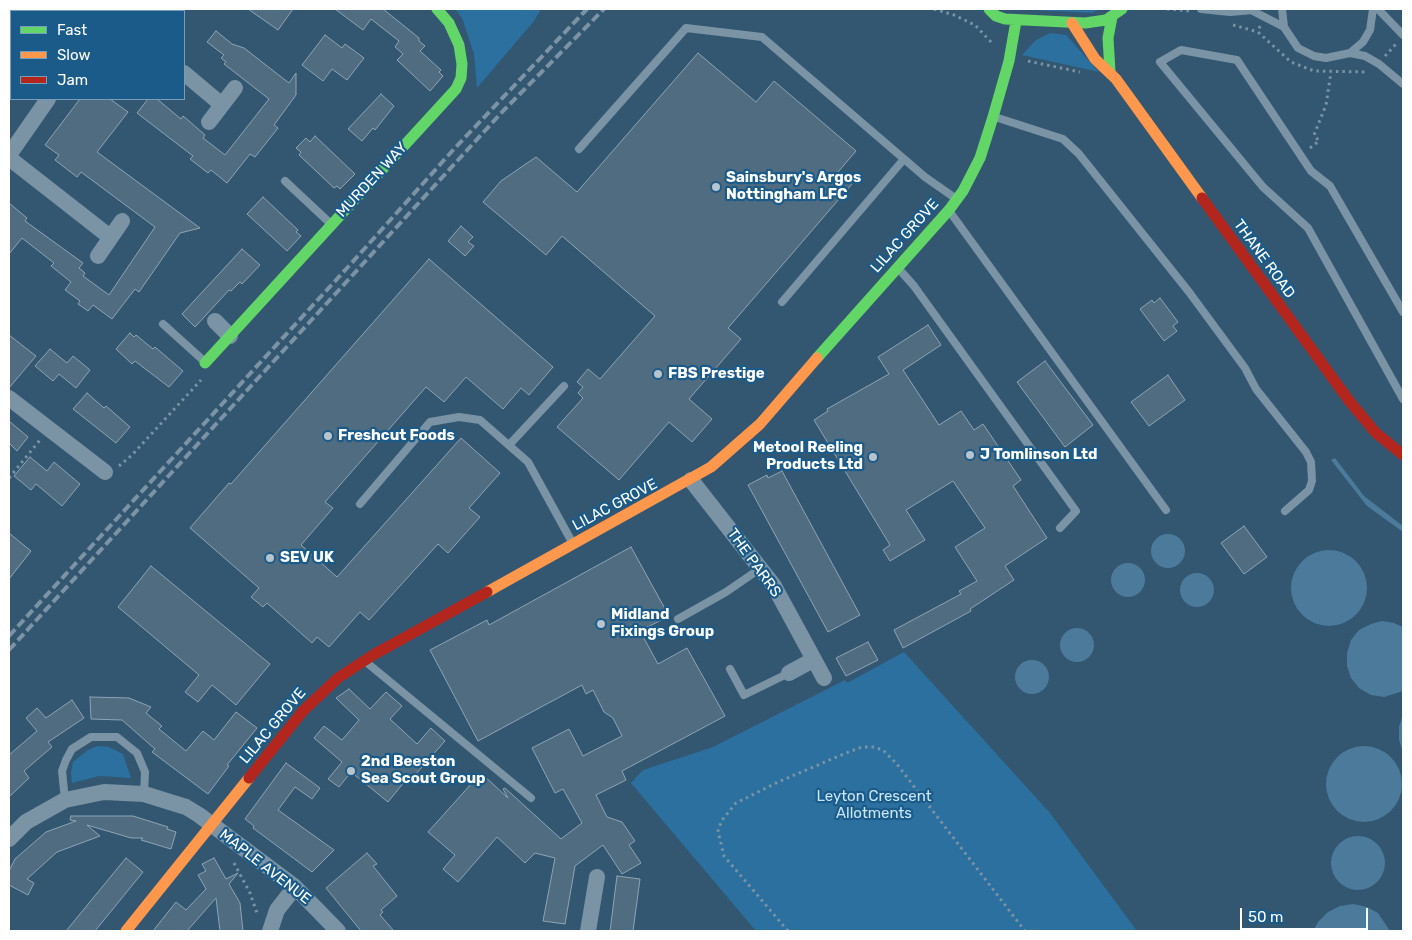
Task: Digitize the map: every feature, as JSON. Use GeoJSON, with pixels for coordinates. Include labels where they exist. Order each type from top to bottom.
{"type":"FeatureCollection","features":[{"type":"Feature","properties":{"kind":"street","name":"MURDEN WAY"},"geometry":{"type":"LineString","coordinates":[[205,363],[456,90],[461,78],[462,64],[459,45],[450,23],[437,9]]}},
{"type":"Feature","properties":{"kind":"street"},"geometry":{"type":"LineString","coordinates":[[989,9],[996,16],[1016,21],[1072,23],[1097,22],[1120,11]]}},
{"type":"Feature","properties":{"kind":"street"},"geometry":{"type":"LineString","coordinates":[[1110,71],[1108,38],[1120,11]]}},
{"type":"Feature","properties":{"kind":"street","name":"LILAC GROVE"},"geometry":{"type":"LineString","coordinates":[[126,931],[303,711],[338,678],[364,660],[691,480],[716,462],[760,424],[896,266],[957,199],[980,158],[1009,61],[1016,21]]}},
{"type":"Feature","properties":{"kind":"street","name":"THANE ROAD"},"geometry":{"type":"LineString","coordinates":[[1072,23],[1095,59],[1110,71],[1350,402],[1376,433],[1403,455]]}},
{"type":"Feature","properties":{"kind":"street"},"geometry":{"type":"LineString","coordinates":[[185,74],[222,105]]}},
{"type":"Feature","properties":{"kind":"street"},"geometry":{"type":"LineString","coordinates":[[209,122],[235,88]]}},
{"type":"Feature","properties":{"kind":"street"},"geometry":{"type":"LineString","coordinates":[[47,100],[9,156],[110,237]]}},
{"type":"Feature","properties":{"kind":"street"},"geometry":{"type":"LineString","coordinates":[[98,256],[122,221]]}},
{"type":"Feature","properties":{"kind":"street"},"geometry":{"type":"LineString","coordinates":[[215,321],[230,336]]}},
{"type":"Feature","properties":{"kind":"street"},"geometry":{"type":"LineString","coordinates":[[9,398],[105,472]]}},
{"type":"Feature","properties":{"kind":"street","name":"THE PARRS"},"geometry":{"type":"LineString","coordinates":[[691,480],[774,586],[824,678]]}},
{"type":"Feature","properties":{"kind":"street"},"geometry":{"type":"LineString","coordinates":[[788,673],[813,660]]}},
{"type":"Feature","properties":{"kind":"street","name":"MAPLE AVENUE"},"geometry":{"type":"LineString","coordinates":[[9,839],[26,822],[65,800],[104,792],[144,794],[186,808],[212,824],[295,887],[338,931]]}},
{"type":"Feature","properties":{"kind":"street"},"geometry":{"type":"LineString","coordinates":[[588,931],[597,877]]}},
{"type":"Feature","properties":{"kind":"street"},"geometry":{"type":"LineString","coordinates":[[264,926],[271,923],[295,887]]}},
{"type":"Feature","properties":{"kind":"lane"},"geometry":{"type":"LineString","coordinates":[[1201,9],[1230,12],[1251,10],[1284,27]]}},
{"type":"Feature","properties":{"kind":"lane"},"geometry":{"type":"LineString","coordinates":[[1282,9],[1284,27],[1298,48],[1314,56],[1326,58],[1350,53],[1365,56],[1379,64],[1403,84]]}},
{"type":"Feature","properties":{"kind":"lane"},"geometry":{"type":"LineString","coordinates":[[1350,53],[1363,42],[1370,30],[1373,9]]}},
{"type":"Feature","properties":{"kind":"lane"},"geometry":{"type":"LineString","coordinates":[[1378,9],[1403,35]]}},
{"type":"Feature","properties":{"kind":"lane"},"geometry":{"type":"LineString","coordinates":[[579,149],[686,28],[762,37],[904,158],[957,199]]}},
{"type":"Feature","properties":{"kind":"lane"},"geometry":{"type":"LineString","coordinates":[[1403,312],[1330,186],[1311,171],[1237,60],[1181,50],[1160,62],[1263,187],[1308,228],[1403,399]]}},
{"type":"Feature","properties":{"kind":"lane"},"geometry":{"type":"LineString","coordinates":[[993,117],[1063,139],[1079,154],[1246,368],[1256,390],[1306,452],[1311,462],[1312,481],[1309,490],[1285,511]]}},
{"type":"Feature","properties":{"kind":"lane"},"geometry":{"type":"LineString","coordinates":[[782,302],[904,158]]}},
{"type":"Feature","properties":{"kind":"lane"},"geometry":{"type":"LineString","coordinates":[[285,181],[331,224]]}},
{"type":"Feature","properties":{"kind":"lane"},"geometry":{"type":"LineString","coordinates":[[949,210],[1166,510]]}},
{"type":"Feature","properties":{"kind":"lane"},"geometry":{"type":"LineString","coordinates":[[896,266],[914,286],[1019,434],[1076,510],[1060,528]]}},
{"type":"Feature","properties":{"kind":"lane"},"geometry":{"type":"LineString","coordinates":[[163,324],[205,363]]}},
{"type":"Feature","properties":{"kind":"lane"},"geometry":{"type":"LineString","coordinates":[[510,444],[564,386]]}},
{"type":"Feature","properties":{"kind":"lane"},"geometry":{"type":"LineString","coordinates":[[360,504],[430,422],[459,417],[480,420],[510,444],[528,462],[573,544]]}},
{"type":"Feature","properties":{"kind":"lane"},"geometry":{"type":"LineString","coordinates":[[678,619],[726,592],[761,568]]}},
{"type":"Feature","properties":{"kind":"lane"},"geometry":{"type":"LineString","coordinates":[[364,660],[531,798]]}},
{"type":"Feature","properties":{"kind":"lane"},"geometry":{"type":"LineString","coordinates":[[730,669],[744,695],[788,673]]}},
{"type":"Feature","properties":{"kind":"lane"},"geometry":{"type":"LineString","coordinates":[[65,800],[62,771],[66,760],[72,749],[91,736],[117,737],[137,753],[145,772],[144,794]]}},
{"type":"Feature","properties":{"kind":"path"},"geometry":{"type":"LineString","coordinates":[[934,9],[954,14],[974,25],[995,46]]}},
{"type":"Feature","properties":{"kind":"path"},"geometry":{"type":"LineString","coordinates":[[1026,61],[1088,74]]}},
{"type":"Feature","properties":{"kind":"path"},"geometry":{"type":"LineString","coordinates":[[1301,155],[1319,141],[1314,135],[1326,105],[1331,72]]}},
{"type":"Feature","properties":{"kind":"path"},"geometry":{"type":"LineString","coordinates":[[105,472],[117,467],[132,455],[202,379],[205,363]]}},
{"type":"Feature","properties":{"kind":"path"},"geometry":{"type":"LineString","coordinates":[[9,478],[49,430]]}},
{"type":"Feature","properties":{"kind":"path"},"geometry":{"type":"LineString","coordinates":[[788,931],[724,856],[718,831],[722,820],[736,803],[778,782],[862,747],[873,747],[883,750],[896,762],[1025,931]]}},
{"type":"Feature","properties":{"kind":"path"},"geometry":{"type":"LineString","coordinates":[[231,856],[264,926]]}},
{"type":"Feature","properties":{"kind":"green space"},"geometry":{"type":"Polygon","coordinates":[[[455,9],[541,9],[534,21],[477,88],[474,54],[462,18],[455,9]]]}},
{"type":"Feature","properties":{"kind":"green space"},"geometry":{"type":"Polygon","coordinates":[[[1013,9],[1100,9],[1092,13],[1013,9]]]}},
{"type":"Feature","properties":{"kind":"green space"},"geometry":{"type":"Polygon","coordinates":[[[1050,33],[1066,35],[1099,72],[1022,55],[1036,40],[1050,33]]]}},
{"type":"Feature","properties":{"kind":"green space","name":"Leyton Crescent Allotments"},"geometry":{"type":"Polygon","coordinates":[[[904,652],[1050,813],[1137,931],[756,931],[631,783],[643,770],[713,747],[845,680],[847,683],[904,652]]]}},
{"type":"Feature","properties":{"kind":"green space"},"geometry":{"type":"Polygon","coordinates":[[[97,746],[109,747],[123,754],[131,778],[99,776],[72,783],[73,762],[88,750],[97,746]]]}},
{"type":"Feature","properties":{"kind":"shaded area"},"geometry":{"type":"Polygon","coordinates":[[[1335,458],[1364,496],[1403,526],[1403,532],[1367,506],[1331,460],[1335,458]]]}},
{"type":"Feature","properties":{"kind":"shaded area"},"geometry":{"type":"Polygon","coordinates":[[[1168,534],[1180,539],[1185,551],[1180,563],[1168,568],[1156,563],[1151,551],[1156,539],[1168,534]]]}},
{"type":"Feature","properties":{"kind":"shaded area"},"geometry":{"type":"Polygon","coordinates":[[[1329,550],[1343,553],[1356,561],[1364,574],[1367,588],[1364,602],[1356,615],[1343,623],[1329,626],[1315,623],[1302,615],[1294,602],[1291,588],[1294,574],[1302,561],[1315,553],[1329,550]]]}},
{"type":"Feature","properties":{"kind":"shaded area"},"geometry":{"type":"Polygon","coordinates":[[[1128,563],[1140,568],[1145,580],[1140,592],[1128,597],[1116,592],[1111,580],[1116,568],[1128,563]]]}},
{"type":"Feature","properties":{"kind":"shaded area"},"geometry":{"type":"Polygon","coordinates":[[[1197,573],[1209,578],[1214,590],[1209,602],[1197,607],[1185,602],[1180,590],[1185,578],[1197,573]]]}},
{"type":"Feature","properties":{"kind":"shaded area"},"geometry":{"type":"Polygon","coordinates":[[[1382,621],[1403,627],[1403,691],[1384,697],[1371,695],[1359,688],[1351,678],[1347,666],[1347,653],[1351,640],[1359,630],[1382,621]]]}},
{"type":"Feature","properties":{"kind":"shaded area"},"geometry":{"type":"Polygon","coordinates":[[[1077,628],[1089,633],[1094,645],[1089,657],[1077,662],[1065,657],[1060,645],[1065,633],[1077,628]]]}},
{"type":"Feature","properties":{"kind":"shaded area"},"geometry":{"type":"Polygon","coordinates":[[[1032,660],[1044,665],[1049,677],[1044,689],[1032,694],[1020,689],[1015,677],[1020,665],[1032,660]]]}},
{"type":"Feature","properties":{"kind":"shaded area"},"geometry":{"type":"Polygon","coordinates":[[[1403,714],[1403,752],[1399,740],[1399,727],[1403,714]]]}},
{"type":"Feature","properties":{"kind":"shaded area"},"geometry":{"type":"Polygon","coordinates":[[[1364,746],[1378,749],[1391,757],[1399,770],[1402,784],[1399,798],[1391,811],[1378,819],[1364,822],[1350,819],[1337,811],[1329,798],[1326,784],[1329,770],[1337,757],[1350,749],[1364,746]]]}},
{"type":"Feature","properties":{"kind":"shaded area"},"geometry":{"type":"Polygon","coordinates":[[[1353,836],[1363,836],[1373,840],[1381,848],[1385,863],[1381,878],[1373,886],[1363,890],[1353,890],[1343,886],[1335,878],[1331,868],[1331,858],[1335,848],[1343,840],[1353,836]]]}},
{"type":"Feature","properties":{"kind":"shaded area"},"geometry":{"type":"Polygon","coordinates":[[[1353,904],[1367,907],[1378,913],[1390,931],[1313,931],[1318,922],[1328,912],[1340,906],[1353,904]]]}},
{"type":"Feature","properties":{"kind":"building"},"geometry":{"type":"Polygon","coordinates":[[[248,9],[293,9],[278,30],[248,9]]]}},
{"type":"Feature","properties":{"kind":"building"},"geometry":{"type":"Polygon","coordinates":[[[335,9],[383,9],[419,38],[419,41],[425,46],[420,51],[441,70],[439,72],[443,76],[430,91],[397,60],[403,54],[395,47],[399,41],[371,19],[363,30],[335,9]]]}},
{"type":"Feature","properties":{"kind":"building"},"geometry":{"type":"Polygon","coordinates":[[[216,31],[232,44],[244,48],[289,83],[296,73],[296,95],[274,125],[278,128],[255,157],[250,154],[227,183],[211,170],[208,173],[190,159],[193,156],[137,113],[147,100],[158,100],[181,119],[183,116],[205,135],[203,138],[225,155],[269,99],[224,64],[226,62],[221,58],[224,55],[207,42],[216,31]]]}},
{"type":"Feature","properties":{"kind":"building"},"geometry":{"type":"Polygon","coordinates":[[[325,35],[342,48],[345,44],[364,58],[347,80],[332,69],[323,81],[302,65],[325,35]]]}},
{"type":"Feature","properties":{"kind":"building"},"geometry":{"type":"Polygon","coordinates":[[[698,53],[756,102],[774,81],[856,151],[838,172],[852,184],[728,328],[741,339],[689,399],[712,419],[692,442],[669,422],[619,480],[557,427],[583,398],[578,393],[583,387],[577,382],[588,369],[600,379],[655,316],[562,236],[546,255],[483,202],[501,181],[536,157],[577,192],[698,53]]]}},
{"type":"Feature","properties":{"kind":"building"},"geometry":{"type":"Polygon","coordinates":[[[381,94],[394,106],[375,130],[373,128],[362,141],[348,129],[381,94]]]}},
{"type":"Feature","properties":{"kind":"building"},"geometry":{"type":"Polygon","coordinates":[[[79,100],[111,100],[128,112],[97,152],[200,228],[180,233],[139,292],[135,289],[112,319],[93,305],[88,311],[78,304],[80,301],[65,290],[71,282],[51,266],[54,263],[22,238],[9,254],[9,203],[27,218],[25,221],[83,263],[79,268],[85,273],[83,276],[109,295],[155,227],[81,172],[77,177],[55,160],[59,155],[45,145],[79,100]]]}},
{"type":"Feature","properties":{"kind":"building"},"geometry":{"type":"Polygon","coordinates":[[[315,136],[355,174],[340,189],[337,186],[334,188],[299,155],[301,152],[296,148],[306,138],[310,142],[315,136]]]}},
{"type":"Feature","properties":{"kind":"building"},"geometry":{"type":"Polygon","coordinates":[[[263,197],[298,230],[296,232],[301,236],[287,251],[247,214],[263,197]]]}},
{"type":"Feature","properties":{"kind":"building"},"geometry":{"type":"Polygon","coordinates":[[[461,226],[473,237],[468,242],[474,246],[465,256],[448,241],[461,226]]]}},
{"type":"Feature","properties":{"kind":"building"},"geometry":{"type":"Polygon","coordinates":[[[242,249],[260,265],[242,284],[240,282],[231,291],[229,290],[195,327],[182,314],[242,249]]]}},
{"type":"Feature","properties":{"kind":"building"},"geometry":{"type":"Polygon","coordinates":[[[429,259],[553,367],[529,395],[521,388],[503,409],[466,377],[444,402],[426,387],[325,502],[333,508],[301,545],[337,577],[461,438],[500,473],[469,508],[480,517],[448,553],[438,544],[369,620],[360,612],[329,647],[317,637],[312,643],[267,603],[263,607],[251,597],[259,588],[190,528],[429,259]]]}},
{"type":"Feature","properties":{"kind":"building"},"geometry":{"type":"Polygon","coordinates":[[[1160,298],[1178,322],[1173,326],[1177,331],[1164,341],[1140,309],[1152,300],[1154,303],[1160,298]]]}},
{"type":"Feature","properties":{"kind":"building"},"geometry":{"type":"Polygon","coordinates":[[[928,325],[941,345],[903,370],[939,425],[961,411],[974,430],[983,424],[1021,480],[1013,486],[1047,538],[1005,566],[1014,580],[970,609],[971,611],[903,648],[894,630],[961,594],[959,591],[977,581],[955,547],[985,528],[953,481],[906,510],[925,540],[890,561],[883,550],[890,545],[814,420],[828,411],[827,409],[889,374],[878,357],[928,325]]]}},
{"type":"Feature","properties":{"kind":"building"},"geometry":{"type":"Polygon","coordinates":[[[130,333],[134,337],[136,335],[153,349],[155,347],[183,371],[169,387],[135,361],[132,364],[116,349],[130,333]]]}},
{"type":"Feature","properties":{"kind":"building"},"geometry":{"type":"Polygon","coordinates":[[[9,335],[36,356],[9,388],[9,335]]]}},
{"type":"Feature","properties":{"kind":"building"},"geometry":{"type":"Polygon","coordinates":[[[50,349],[67,363],[73,356],[90,370],[76,388],[59,374],[53,381],[35,366],[50,349]]]}},
{"type":"Feature","properties":{"kind":"building"},"geometry":{"type":"Polygon","coordinates":[[[1045,361],[1093,425],[1065,447],[1017,382],[1045,361]]]}},
{"type":"Feature","properties":{"kind":"building"},"geometry":{"type":"Polygon","coordinates":[[[1168,375],[1185,400],[1149,426],[1131,402],[1168,375]]]}},
{"type":"Feature","properties":{"kind":"building"},"geometry":{"type":"Polygon","coordinates":[[[87,393],[104,408],[106,406],[130,427],[116,443],[73,409],[87,393]]]}},
{"type":"Feature","properties":{"kind":"building"},"geometry":{"type":"Polygon","coordinates":[[[9,421],[28,437],[17,451],[9,443],[9,421]]]}},
{"type":"Feature","properties":{"kind":"building"},"geometry":{"type":"Polygon","coordinates":[[[30,457],[47,471],[54,462],[80,484],[62,506],[36,484],[31,490],[14,476],[30,457]]]}},
{"type":"Feature","properties":{"kind":"building"},"geometry":{"type":"Polygon","coordinates":[[[782,471],[860,615],[828,632],[748,485],[767,475],[768,478],[782,471]]]}},
{"type":"Feature","properties":{"kind":"building"},"geometry":{"type":"Polygon","coordinates":[[[1244,526],[1267,557],[1244,574],[1221,543],[1244,526]]]}},
{"type":"Feature","properties":{"kind":"building"},"geometry":{"type":"Polygon","coordinates":[[[9,533],[31,551],[9,579],[9,533]]]}},
{"type":"Feature","properties":{"kind":"building"},"geometry":{"type":"Polygon","coordinates":[[[631,547],[669,616],[640,631],[658,664],[687,648],[725,716],[622,771],[626,780],[596,795],[607,817],[622,822],[635,841],[629,845],[641,863],[622,874],[603,845],[575,866],[565,924],[543,921],[555,858],[535,853],[525,863],[497,837],[458,882],[443,869],[455,855],[428,832],[481,773],[508,798],[503,789],[505,788],[561,839],[582,823],[563,789],[555,793],[532,748],[569,729],[583,756],[622,736],[613,718],[604,712],[593,690],[586,694],[582,685],[478,741],[430,650],[487,620],[489,625],[631,547]]]}},
{"type":"Feature","properties":{"kind":"building"},"geometry":{"type":"Polygon","coordinates":[[[151,566],[270,664],[236,705],[212,685],[198,702],[185,692],[199,675],[118,607],[151,566]]]}},
{"type":"Feature","properties":{"kind":"building"},"geometry":{"type":"Polygon","coordinates":[[[868,642],[878,660],[846,676],[836,658],[868,642]]]}},
{"type":"Feature","properties":{"kind":"building"},"geometry":{"type":"Polygon","coordinates":[[[349,689],[370,709],[386,692],[402,706],[390,719],[417,744],[431,728],[445,741],[407,784],[405,781],[388,802],[351,772],[339,787],[328,779],[342,762],[314,738],[324,726],[342,740],[359,720],[336,698],[349,689]]]}},
{"type":"Feature","properties":{"kind":"building"},"geometry":{"type":"Polygon","coordinates":[[[90,697],[129,698],[151,707],[146,713],[162,726],[159,729],[186,751],[203,731],[214,740],[236,712],[257,728],[227,765],[229,766],[208,794],[152,752],[155,749],[122,720],[91,719],[90,697]]]}},
{"type":"Feature","properties":{"kind":"building"},"geometry":{"type":"Polygon","coordinates":[[[72,700],[84,718],[48,742],[52,747],[24,771],[29,778],[9,797],[9,755],[37,731],[26,718],[37,708],[46,718],[72,700]]]}},
{"type":"Feature","properties":{"kind":"building"},"geometry":{"type":"Polygon","coordinates":[[[286,763],[320,788],[312,799],[295,787],[278,810],[334,850],[312,872],[253,828],[254,826],[245,819],[286,763]]]}},
{"type":"Feature","properties":{"kind":"building"},"geometry":{"type":"Polygon","coordinates":[[[71,816],[133,816],[168,827],[167,829],[176,832],[171,849],[141,840],[143,838],[131,838],[87,825],[100,836],[57,852],[27,879],[34,883],[28,895],[9,885],[9,871],[15,859],[46,832],[76,821],[70,820],[71,816]]]}},
{"type":"Feature","properties":{"kind":"building"},"geometry":{"type":"Polygon","coordinates":[[[367,853],[377,864],[373,866],[397,896],[381,910],[383,912],[380,915],[394,931],[361,931],[326,888],[367,853]]]}},
{"type":"Feature","properties":{"kind":"building"},"geometry":{"type":"Polygon","coordinates":[[[126,858],[143,872],[95,931],[66,931],[126,858]]]}},
{"type":"Feature","properties":{"kind":"building"},"geometry":{"type":"Polygon","coordinates":[[[214,858],[226,879],[238,873],[229,884],[240,903],[243,931],[220,931],[216,898],[187,931],[153,931],[176,902],[186,910],[206,889],[198,875],[206,871],[202,864],[214,858]]]}},
{"type":"Feature","properties":{"kind":"building"},"geometry":{"type":"Polygon","coordinates":[[[617,876],[640,879],[633,931],[610,931],[617,876]]]}},
{"type":"Feature","properties":{"kind":"railway"},"geometry":{"type":"LineString","coordinates":[[9,636],[454,149],[587,9]]}},
{"type":"Feature","properties":{"kind":"railway"},"geometry":{"type":"LineString","coordinates":[[9,650],[503,111],[604,9]]}},
{"type":"Feature","properties":{"kind":"traffic: fast"},"geometry":{"type":"LineString","coordinates":[[205,363],[456,89],[461,78],[462,64],[459,45],[449,23],[437,9]]}},
{"type":"Feature","properties":{"kind":"traffic: fast"},"geometry":{"type":"LineString","coordinates":[[989,9],[996,16],[1005,19],[1085,23],[1106,20],[1122,9]]}},
{"type":"Feature","properties":{"kind":"traffic: fast"},"geometry":{"type":"LineString","coordinates":[[1110,71],[1108,38],[1112,17]]}},
{"type":"Feature","properties":{"kind":"traffic: fast"},"geometry":{"type":"LineString","coordinates":[[817,358],[949,210],[963,191],[980,158],[993,117],[1009,61],[1016,21]]}},
{"type":"Feature","properties":{"kind":"traffic: slow"},"geometry":{"type":"LineString","coordinates":[[1072,23],[1095,59],[1116,79],[1202,198]]}},
{"type":"Feature","properties":{"kind":"traffic: slow"},"geometry":{"type":"LineString","coordinates":[[487,592],[711,467],[760,424],[817,358]]}},
{"type":"Feature","properties":{"kind":"traffic: slow"},"geometry":{"type":"LineString","coordinates":[[126,931],[249,778]]}},
{"type":"Feature","properties":{"kind":"traffic: jam"},"geometry":{"type":"LineString","coordinates":[[1202,198],[1350,402],[1376,433],[1403,455]]}},
{"type":"Feature","properties":{"kind":"traffic: jam"},"geometry":{"type":"LineString","coordinates":[[249,778],[303,711],[338,678],[373,655],[487,592]]}},
{"type":"Feature","properties":{"kind":"place","name":"Sainsbury's Argos Nottingham LFC"},"geometry":{"type":"Point","coordinates":[716,187]}},
{"type":"Feature","properties":{"kind":"place","name":"FBS Prestige"},"geometry":{"type":"Point","coordinates":[658,374]}},
{"type":"Feature","properties":{"kind":"place","name":"Freshcut Foods"},"geometry":{"type":"Point","coordinates":[328,436]}},
{"type":"Feature","properties":{"kind":"place","name":"J Tomlinson Ltd"},"geometry":{"type":"Point","coordinates":[970,455]}},
{"type":"Feature","properties":{"kind":"place","name":"Metool Reeling Products Ltd"},"geometry":{"type":"Point","coordinates":[873,457]}},
{"type":"Feature","properties":{"kind":"place","name":"SEV UK"},"geometry":{"type":"Point","coordinates":[270,558]}},
{"type":"Feature","properties":{"kind":"place","name":"Midland Fixings Group"},"geometry":{"type":"Point","coordinates":[601,624]}},
{"type":"Feature","properties":{"kind":"place","name":"2nd Beeston Sea Scout Group"},"geometry":{"type":"Point","coordinates":[351,771]}}]}
